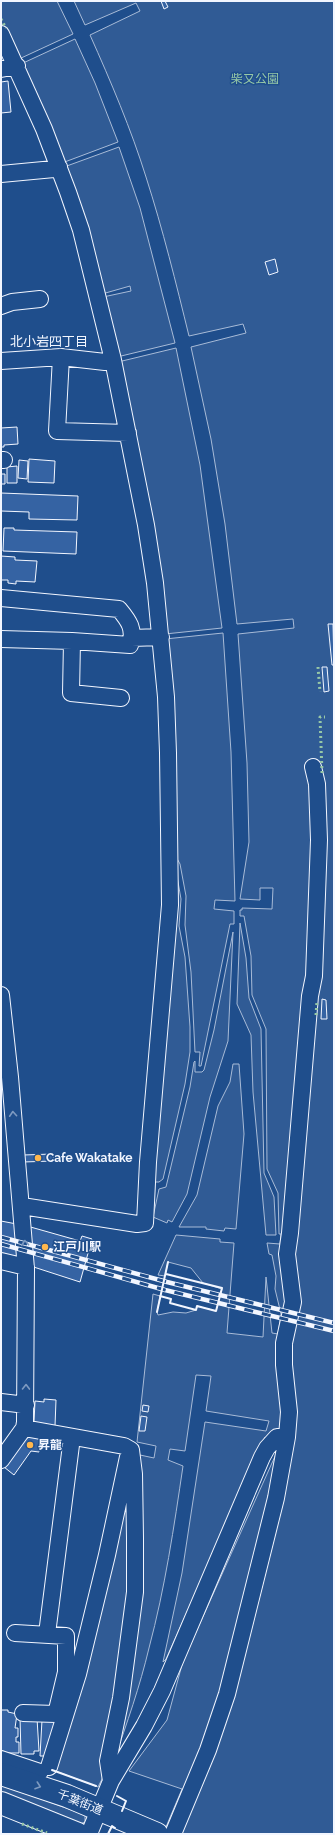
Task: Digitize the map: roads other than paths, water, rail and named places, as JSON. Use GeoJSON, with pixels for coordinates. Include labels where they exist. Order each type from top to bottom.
{"type":"FeatureCollection","features":[{"type":"Feature","properties":{"kind":"highway","name":"千葉街道"},"geometry":{"type":"LineString","coordinates":[[1,1774],[67,1796],[157,1834]]}},
{"type":"Feature","properties":{"kind":"highway"},"geometry":{"type":"LineString","coordinates":[[1,1803],[78,1834]]}},
{"type":"Feature","properties":{"kind":"highway"},"geometry":{"type":"LineString","coordinates":[[1,1809],[32,1815]]}},
{"type":"Feature","properties":{"kind":"street"},"geometry":{"type":"LineString","coordinates":[[1,34],[17,66],[59,167],[81,230],[114,360],[148,540],[162,637],[168,752],[170,905],[148,1162],[146,1223],[137,1224],[22,1206]]}},
{"type":"Feature","properties":{"kind":"street"},"geometry":{"type":"LineString","coordinates":[[1,69],[17,66]]}},
{"type":"Feature","properties":{"kind":"street"},"geometry":{"type":"LineString","coordinates":[[1,174],[54,169],[59,167]]}},
{"type":"Feature","properties":{"kind":"street"},"geometry":{"type":"LineString","coordinates":[[1,306],[12,302],[40,299]]}},
{"type":"Feature","properties":{"kind":"street"},"geometry":{"type":"LineString","coordinates":[[1,361],[60,357],[105,362],[114,360]]}},
{"type":"Feature","properties":{"kind":"street"},"geometry":{"type":"LineString","coordinates":[[60,357],[57,431],[128,433]]}},
{"type":"Feature","properties":{"kind":"street"},"geometry":{"type":"LineString","coordinates":[[1,598],[119,609],[130,622],[132,628],[132,638],[130,644],[1,639]]}},
{"type":"Feature","properties":{"kind":"street"},"geometry":{"type":"LineString","coordinates":[[132,638],[162,637]]}},
{"type":"Feature","properties":{"kind":"street"},"geometry":{"type":"LineString","coordinates":[[72,642],[71,693],[121,698]]}},
{"type":"Feature","properties":{"kind":"street"},"geometry":{"type":"LineString","coordinates":[[173,1834],[208,1750],[227,1694],[275,1506],[287,1437],[289,1412],[284,1365],[284,1343],[293,1302],[287,1254],[309,1003],[314,976],[317,906],[319,840],[317,784],[313,767]]}},
{"type":"Feature","properties":{"kind":"street"},"geometry":{"type":"LineString","coordinates":[[1,995],[8,1143],[22,1206],[26,1267],[26,1405],[24,1428],[1,1460]]}},
{"type":"Feature","properties":{"kind":"street"},"geometry":{"type":"LineString","coordinates":[[1,1261],[26,1267]]}},
{"type":"Feature","properties":{"kind":"street"},"geometry":{"type":"LineString","coordinates":[[1,1402],[26,1405]]}},
{"type":"Feature","properties":{"kind":"street"},"geometry":{"type":"LineString","coordinates":[[24,1428],[124,1446],[131,1450]]}},
{"type":"Feature","properties":{"kind":"street"},"geometry":{"type":"LineString","coordinates":[[47,1634],[72,1437]]}},
{"type":"Feature","properties":{"kind":"street"},"geometry":{"type":"LineString","coordinates":[[111,1781],[144,1726],[162,1691],[262,1457],[267,1448],[277,1437],[287,1437]]}},
{"type":"Feature","properties":{"kind":"street"},"geometry":{"type":"LineString","coordinates":[[89,1834],[108,1813],[111,1781],[108,1761],[121,1698],[135,1592],[134,1474],[131,1450]]}},
{"type":"Feature","properties":{"kind":"street"},"geometry":{"type":"LineString","coordinates":[[1,1759],[45,1769],[107,1555],[123,1473],[131,1450]]}},
{"type":"Feature","properties":{"kind":"street"},"geometry":{"type":"LineString","coordinates":[[15,1633],[66,1636],[72,1673],[56,1714],[23,1713]]}},
{"type":"Feature","properties":{"kind":"railway"},"geometry":{"type":"LineString","coordinates":[[1,1237],[167,1282],[334,1323]]}},
{"type":"Feature","properties":{"kind":"railway"},"geometry":{"type":"LineString","coordinates":[[1,1244],[165,1290],[334,1331]]}},
{"type":"Feature","properties":{"kind":"place","name":"Cafe Wakatake"},"geometry":{"type":"Point","coordinates":[38,1158]}},
{"type":"Feature","properties":{"kind":"place","name":"江戸川駅"},"geometry":{"type":"Point","coordinates":[45,1247]}},
{"type":"Feature","properties":{"kind":"place","name":"昇龍"},"geometry":{"type":"Point","coordinates":[30,1445]}},
{"type":"Feature","properties":{"kind":"district","name":"北小岩四丁目"},"geometry":{"type":"Point","coordinates":[49,341]}},
{"type":"Feature","properties":{"kind":"park label","name":"柴又公園"},"geometry":{"type":"Point","coordinates":[255,79]}}]}
